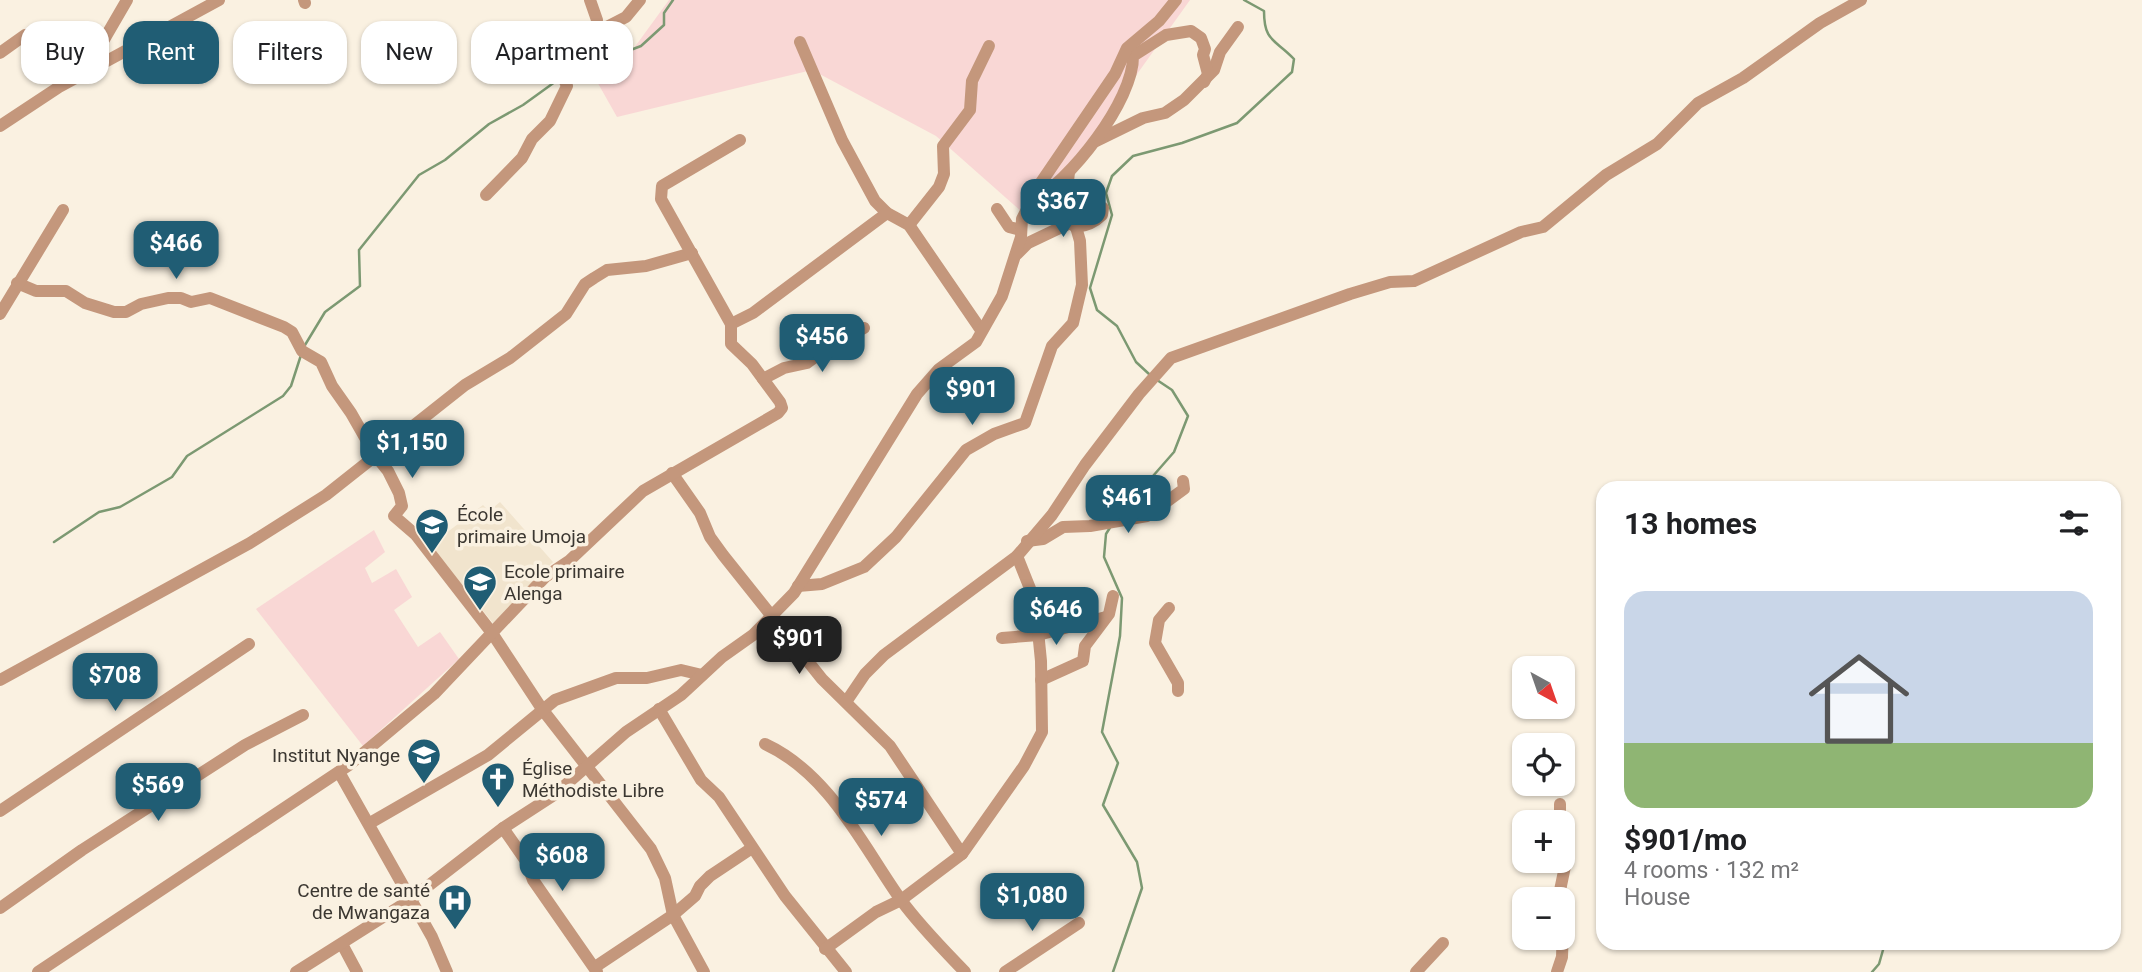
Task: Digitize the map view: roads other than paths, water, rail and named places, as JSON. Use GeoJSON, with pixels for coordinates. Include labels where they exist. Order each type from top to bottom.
{"type":"FeatureCollection","features":[{"type":"Feature","properties":{"kind":"street"},"geometry":{"type":"LineString","coordinates":[[109,32],[127,0]]}},
{"type":"Feature","properties":{"kind":"street"},"geometry":{"type":"LineString","coordinates":[[109,61],[219,0]]}},
{"type":"Feature","properties":{"kind":"street"},"geometry":{"type":"LineString","coordinates":[[590,0],[597,21]]}},
{"type":"Feature","properties":{"kind":"street"},"geometry":{"type":"LineString","coordinates":[[618,21],[626,17],[640,0]]}},
{"type":"Feature","properties":{"kind":"street"},"geometry":{"type":"LineString","coordinates":[[1115,74],[1133,56],[1176,0]]}},
{"type":"Feature","properties":{"kind":"street"},"geometry":{"type":"LineString","coordinates":[[846,702],[865,674],[884,655],[1017,556],[1027,541],[1052,515],[1085,465],[1153,377],[1177,354],[1377,286],[1390,282],[1414,281],[1521,232],[1543,227],[1605,175],[1657,144],[1698,103],[1743,78],[1820,23],[1861,0]]}},
{"type":"Feature","properties":{"kind":"street"},"geometry":{"type":"LineString","coordinates":[[296,972],[411,900],[503,828],[554,795],[626,732],[659,709],[774,616],[798,586],[917,394],[939,369],[971,349],[1002,296],[1016,254],[1022,219],[1030,202],[1115,74],[1135,39],[1159,22]]}},
{"type":"Feature","properties":{"kind":"street"},"geometry":{"type":"LineString","coordinates":[[1090,144],[1143,118],[1165,113],[1214,70],[1220,52],[1238,27]]}},
{"type":"Feature","properties":{"kind":"street"},"geometry":{"type":"LineString","coordinates":[[1133,56],[1166,35],[1191,32],[1200,38],[1205,49],[1203,55],[1208,74],[1203,82]]}},
{"type":"Feature","properties":{"kind":"street"},"geometry":{"type":"LineString","coordinates":[[0,53],[21,37]]}},
{"type":"Feature","properties":{"kind":"street"},"geometry":{"type":"LineString","coordinates":[[800,42],[842,140],[875,201],[887,213],[909,225],[981,330]]}},
{"type":"Feature","properties":{"kind":"street"},"geometry":{"type":"LineString","coordinates":[[909,225],[939,187],[944,174],[943,146],[970,110],[972,81],[989,46]]}},
{"type":"Feature","properties":{"kind":"street"},"geometry":{"type":"LineString","coordinates":[[1030,202],[1056,185],[1090,144],[1116,107],[1131,75],[1133,56]]}},
{"type":"Feature","properties":{"kind":"street"},"geometry":{"type":"LineString","coordinates":[[0,126],[69,84]]}},
{"type":"Feature","properties":{"kind":"street"},"geometry":{"type":"LineString","coordinates":[[486,195],[522,158],[532,139],[550,121],[566,84]]}},
{"type":"Feature","properties":{"kind":"street"},"geometry":{"type":"LineString","coordinates":[[38,972],[339,772],[433,694],[557,566],[569,561],[643,491],[778,413],[782,408],[780,402],[731,344],[731,324],[661,199],[662,186],[740,140]]}},
{"type":"Feature","properties":{"kind":"street"},"geometry":{"type":"LineString","coordinates":[[798,586],[822,584],[863,567],[896,537],[967,450],[994,434],[1025,422],[1052,346],[1073,323],[1082,285],[1080,241],[1066,199],[1070,168]]}},
{"type":"Feature","properties":{"kind":"street"},"geometry":{"type":"LineString","coordinates":[[1016,254],[1028,243],[1073,225],[1097,220],[1102,215],[1103,208]]}},
{"type":"Feature","properties":{"kind":"street"},"geometry":{"type":"LineString","coordinates":[[997,209],[1009,227],[1021,230]]}},
{"type":"Feature","properties":{"kind":"street"},"geometry":{"type":"LineString","coordinates":[[0,314],[63,210]]}},
{"type":"Feature","properties":{"kind":"street"},"geometry":{"type":"LineString","coordinates":[[731,324],[753,313],[887,213]]}},
{"type":"Feature","properties":{"kind":"street"},"geometry":{"type":"LineString","coordinates":[[0,680],[250,543],[336,488],[375,455],[566,314],[586,284],[594,278],[607,270],[646,266],[692,253]]}},
{"type":"Feature","properties":{"kind":"street"},"geometry":{"type":"LineString","coordinates":[[17,283],[36,291],[66,292],[85,303],[114,313],[126,312],[141,304],[168,298],[181,298],[191,302],[210,298],[292,332],[302,351],[321,362],[324,374],[388,471],[400,493],[402,506],[394,516],[416,535],[492,633],[542,709],[660,865],[673,915],[704,972]]}},
{"type":"Feature","properties":{"kind":"street"},"geometry":{"type":"LineString","coordinates":[[763,379],[784,368],[807,363],[833,344],[864,328]]}},
{"type":"Feature","properties":{"kind":"street"},"geometry":{"type":"LineString","coordinates":[[672,473],[701,513],[713,542],[822,679],[909,771],[962,854]]}},
{"type":"Feature","properties":{"kind":"street"},"geometry":{"type":"LineString","coordinates":[[1027,541],[1043,539],[1063,527],[1090,526],[1147,516],[1184,489],[1183,481]]}},
{"type":"Feature","properties":{"kind":"street"},"geometry":{"type":"LineString","coordinates":[[825,949],[876,912],[901,900],[962,854],[987,823],[1042,732],[1035,601],[1017,556]]}},
{"type":"Feature","properties":{"kind":"street"},"geometry":{"type":"LineString","coordinates":[[1041,680],[1083,662],[1085,646],[1105,617],[1113,596]]}},
{"type":"Feature","properties":{"kind":"street"},"geometry":{"type":"LineString","coordinates":[[1170,608],[1159,620],[1155,643],[1178,683],[1178,691]]}},
{"type":"Feature","properties":{"kind":"street"},"geometry":{"type":"LineString","coordinates":[[1002,638],[1038,635],[1105,617]]}},
{"type":"Feature","properties":{"kind":"street"},"geometry":{"type":"LineString","coordinates":[[0,811],[249,645]]}},
{"type":"Feature","properties":{"kind":"street"},"geometry":{"type":"LineString","coordinates":[[370,823],[488,755],[542,709],[563,697],[616,678],[647,678],[681,670],[702,675]]}},
{"type":"Feature","properties":{"kind":"street"},"geometry":{"type":"LineString","coordinates":[[659,709],[701,780],[719,797],[752,848],[825,949],[846,972]]}},
{"type":"Feature","properties":{"kind":"street"},"geometry":{"type":"LineString","coordinates":[[0,908],[82,850],[245,745],[303,715]]}},
{"type":"Feature","properties":{"kind":"street"},"geometry":{"type":"LineString","coordinates":[[765,744],[817,782],[864,842],[901,900],[965,972]]}},
{"type":"Feature","properties":{"kind":"street"},"geometry":{"type":"LineString","coordinates":[[339,772],[370,823],[447,972]]}},
{"type":"Feature","properties":{"kind":"street"},"geometry":{"type":"LineString","coordinates":[[1560,804],[1560,810]]}},
{"type":"Feature","properties":{"kind":"street"},"geometry":{"type":"LineString","coordinates":[[503,828],[526,861],[537,887],[596,969],[673,915],[695,896],[710,876],[752,848]]}},
{"type":"Feature","properties":{"kind":"street"},"geometry":{"type":"LineString","coordinates":[[1005,972],[1079,923]]}},
{"type":"Feature","properties":{"kind":"street"},"geometry":{"type":"LineString","coordinates":[[1416,972],[1443,943]]}},
{"type":"Feature","properties":{"kind":"street"},"geometry":{"type":"LineString","coordinates":[[342,944],[357,972]]}},
{"type":"Feature","properties":{"kind":"street"},"geometry":{"type":"LineString","coordinates":[[1558,972],[1562,950]]}},
{"type":"Feature","properties":{"kind":"waterway"},"geometry":{"type":"LineString","coordinates":[[633,49],[641,46],[664,25],[664,13],[673,0]]}},
{"type":"Feature","properties":{"kind":"waterway"},"geometry":{"type":"LineString","coordinates":[[1149,374],[1136,362],[1117,326],[1097,310],[1090,288],[1112,215],[1106,193],[1112,176],[1133,156],[1182,143],[1237,123],[1292,72],[1294,59],[1268,35],[1264,11],[1244,0]]}},
{"type":"Feature","properties":{"kind":"waterway"},"geometry":{"type":"LineString","coordinates":[[305,345],[325,312],[360,286],[359,250],[419,175],[445,160],[489,124],[523,105],[552,84]]}},
{"type":"Feature","properties":{"kind":"waterway"},"geometry":{"type":"LineString","coordinates":[[54,542],[99,512],[120,507],[172,477],[187,456],[283,396],[291,386],[301,355]]}},
{"type":"Feature","properties":{"kind":"waterway"},"geometry":{"type":"LineString","coordinates":[[1117,518],[1129,510],[1146,484],[1174,452],[1188,416],[1172,390],[1157,380]]}},
{"type":"Feature","properties":{"kind":"waterway"},"geometry":{"type":"LineString","coordinates":[[1111,526],[1106,534],[1104,557],[1122,598],[1120,636],[1102,732],[1118,763],[1103,805],[1137,862],[1142,888],[1113,972]]}},
{"type":"Feature","properties":{"kind":"waterway"},"geometry":{"type":"LineString","coordinates":[[1872,972],[1879,964],[1883,950]]}},
{"type":"Feature","properties":{"kind":"place","name":"École primaire Umoja"},"geometry":{"type":"Point","coordinates":[432,555]}},
{"type":"Feature","properties":{"kind":"place","name":"Ecole primaire Alenga"},"geometry":{"type":"Point","coordinates":[480,612]}},
{"type":"Feature","properties":{"kind":"place","name":"Institut Nyange"},"geometry":{"type":"Point","coordinates":[424,785]}},
{"type":"Feature","properties":{"kind":"place","name":"Église Méthodiste Libre"},"geometry":{"type":"Point","coordinates":[498,809]}},
{"type":"Feature","properties":{"kind":"place","name":"Centre de santé de Mwangaza"},"geometry":{"type":"Point","coordinates":[455,931]}}]}
